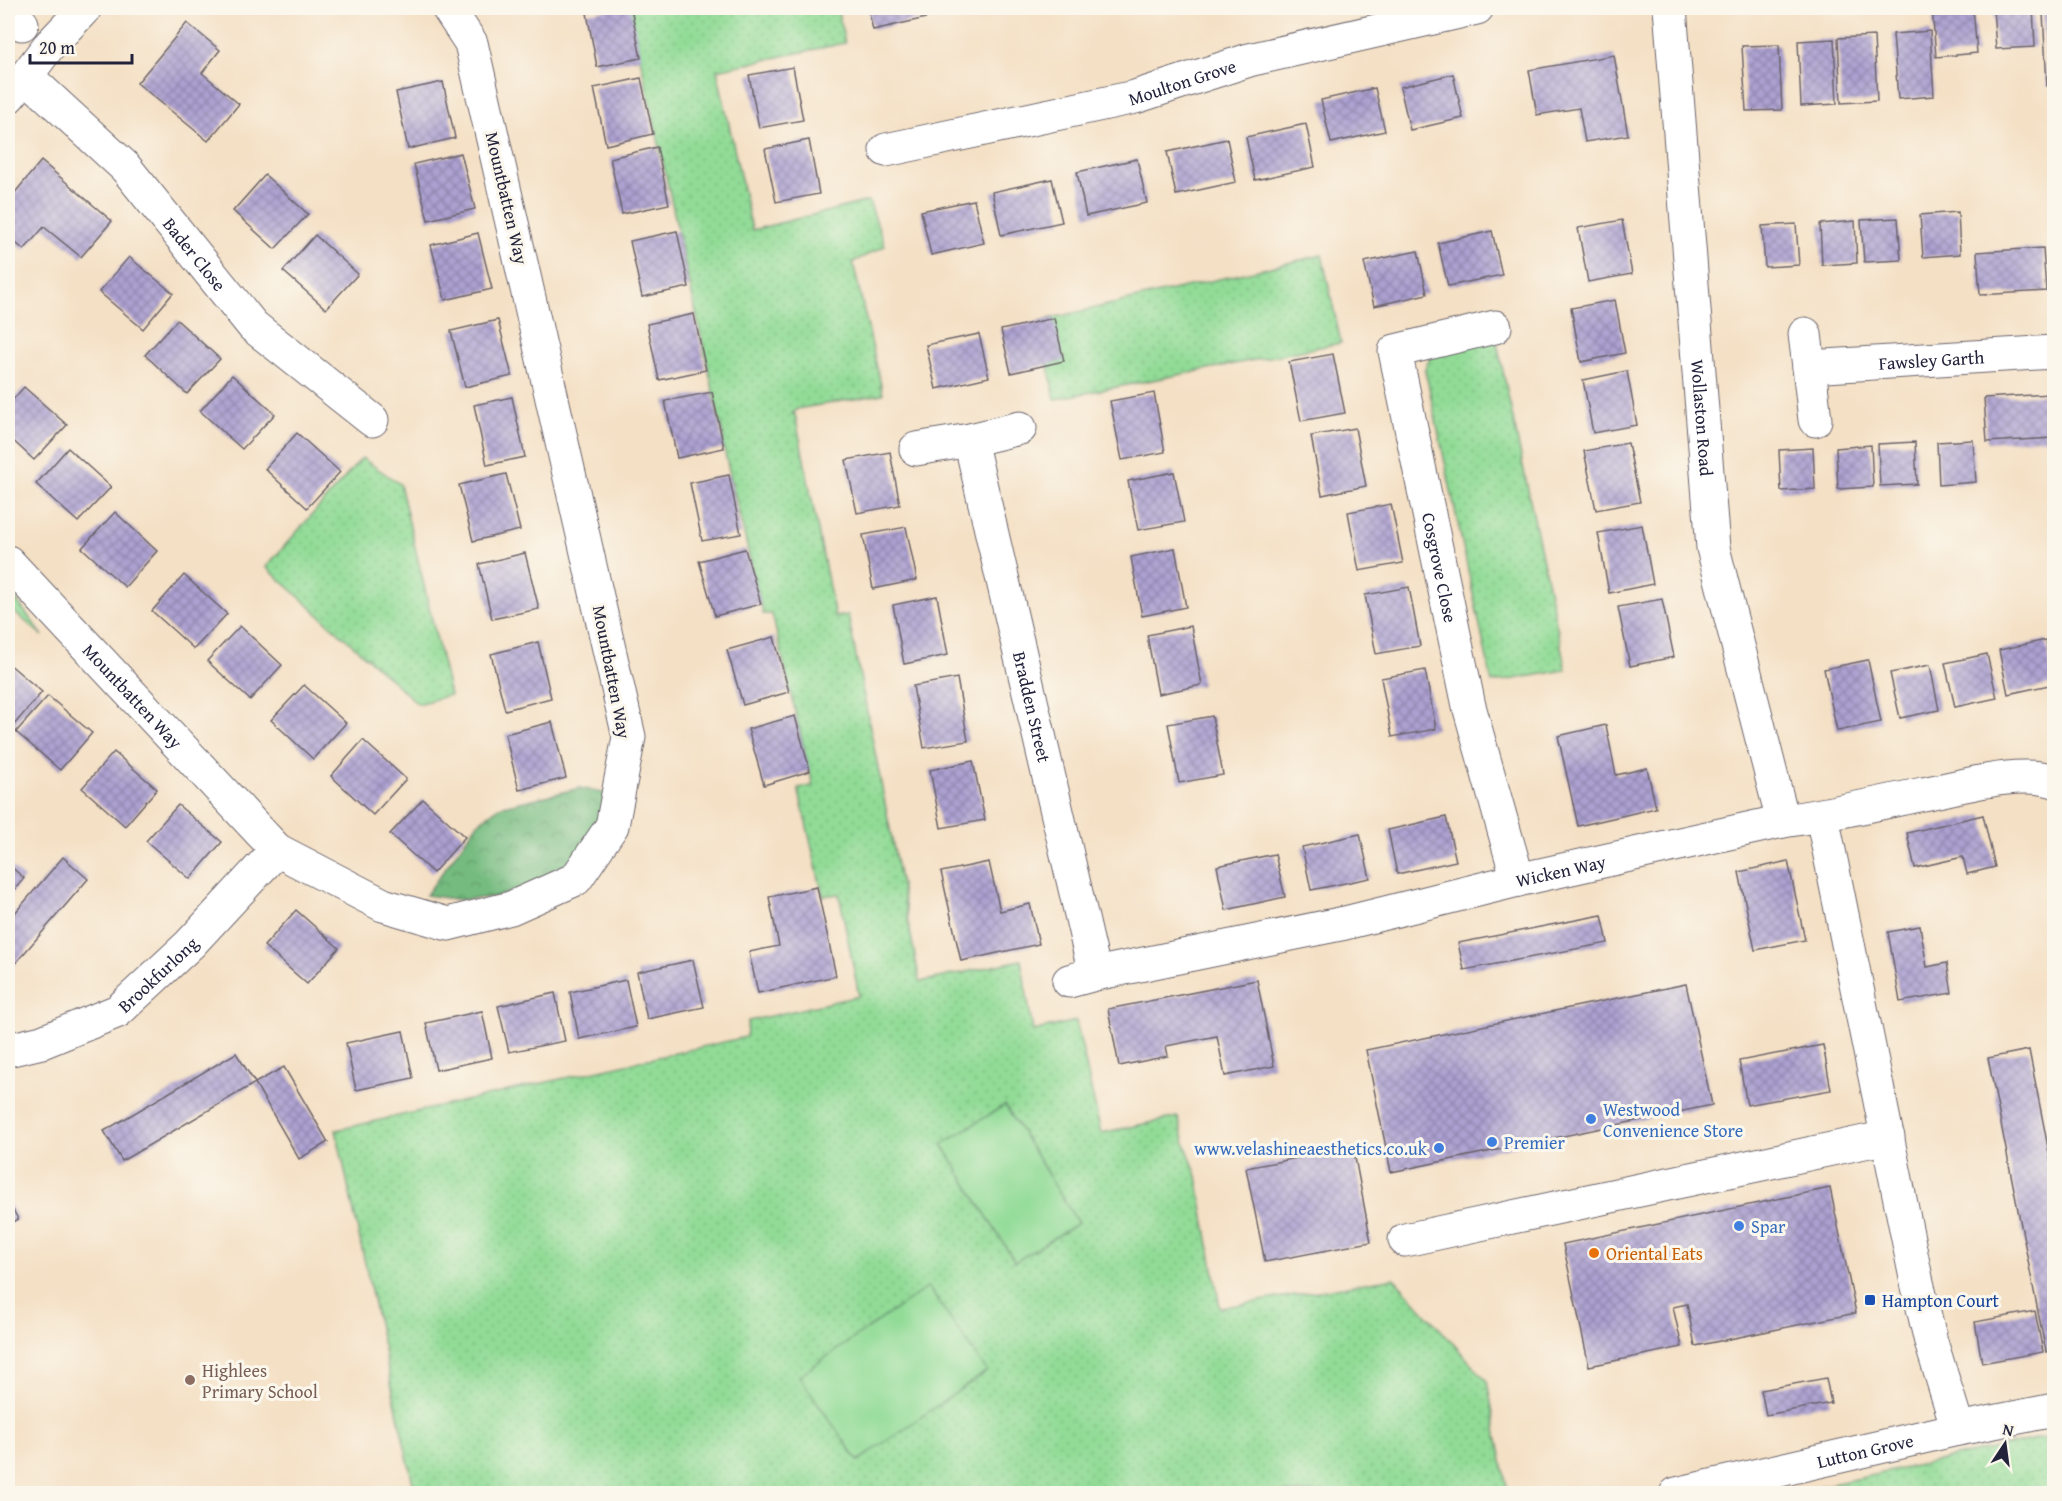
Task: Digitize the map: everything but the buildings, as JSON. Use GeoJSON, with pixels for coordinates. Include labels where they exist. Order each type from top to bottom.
{"type":"FeatureCollection","features":[{"type":"Feature","properties":{"kind":"street"},"geometry":{"type":"LineString","coordinates":[[17,87],[48,47],[85,8]]}},
{"type":"Feature","properties":{"kind":"street","name":"Mountbatten Way"},"geometry":{"type":"LineString","coordinates":[[8,562],[277,849],[383,905],[448,924],[512,908],[576,879],[612,826],[629,737],[471,43],[448,8]]}},
{"type":"Feature","properties":{"kind":"street","name":"Moulton Grove"},"geometry":{"type":"LineString","coordinates":[[886,150],[1135,98],[1249,60],[1477,8]]}},
{"type":"Feature","properties":{"kind":"street","name":"Wollaston Road"},"geometry":{"type":"LineString","coordinates":[[1670,8],[1713,548],[1783,821]]}},
{"type":"Feature","properties":{"kind":"street","name":"Bader Close"},"geometry":{"type":"LineString","coordinates":[[17,87],[125,167],[253,326],[372,420]]}},
{"type":"Feature","properties":{"kind":"street","name":"Cosgrove Close"},"geometry":{"type":"LineString","coordinates":[[1495,327],[1395,351],[1469,706],[1518,880]]}},
{"type":"Feature","properties":{"kind":"street"},"geometry":{"type":"LineString","coordinates":[[1805,333],[1815,420]]}},
{"type":"Feature","properties":{"kind":"street","name":"Fawsley Garth"},"geometry":{"type":"LineString","coordinates":[[1809,367],[2055,352]]}},
{"type":"Feature","properties":{"kind":"street"},"geometry":{"type":"LineString","coordinates":[[916,449],[970,440],[1020,428]]}},
{"type":"Feature","properties":{"kind":"street","name":"Bradden Street"},"geometry":{"type":"LineString","coordinates":[[970,440],[1082,978]]}},
{"type":"Feature","properties":{"kind":"street","name":"Wicken Way"},"geometry":{"type":"LineString","coordinates":[[1082,978],[1345,923],[1518,880],[1783,821],[1822,816],[1982,782],[2039,776],[2055,781]]}},
{"type":"Feature","properties":{"kind":"street"},"geometry":{"type":"LineString","coordinates":[[1822,816],[1931,1342],[1958,1429]]}},
{"type":"Feature","properties":{"kind":"street","name":"Brookfurlong"},"geometry":{"type":"LineString","coordinates":[[8,1050],[42,1042],[118,1011],[190,944],[277,849]]}},
{"type":"Feature","properties":{"kind":"street"},"geometry":{"type":"LineString","coordinates":[[1405,1240],[1888,1137]]}},
{"type":"Feature","properties":{"kind":"street","name":"Lutton Grove"},"geometry":{"type":"LineString","coordinates":[[1676,1494],[1958,1429],[2055,1410]]}},
{"type":"Feature","properties":{"kind":"green space"},"geometry":{"type":"Polygon","coordinates":[[[629,8],[837,8],[845,43],[717,70],[752,230],[869,201],[885,246],[853,262],[883,394],[797,409],[792,414],[795,414],[835,617],[848,615],[920,982],[1021,960],[1033,1031],[1076,1021],[1101,1133],[1178,1117],[1197,1176],[1220,1308],[1394,1278],[1487,1381],[1508,1493],[415,1493],[336,1130],[746,1037],[748,1021],[859,996],[839,894],[823,896],[798,788],[813,786],[772,614],[763,614],[722,441],[724,440],[629,8]]]}},
{"type":"Feature","properties":{"kind":"green space"},"geometry":{"type":"Polygon","coordinates":[[[1322,255],[1341,343],[1055,399],[1039,321],[1322,255]]]}},
{"type":"Feature","properties":{"kind":"green space"},"geometry":{"type":"Polygon","coordinates":[[[1496,338],[1566,670],[1492,683],[1425,369],[1432,352],[1496,338]]]}},
{"type":"Feature","properties":{"kind":"green space"},"geometry":{"type":"Polygon","coordinates":[[[362,458],[400,484],[450,695],[418,704],[266,567],[362,458]]]}},
{"type":"Feature","properties":{"kind":"green space"},"geometry":{"type":"Polygon","coordinates":[[[8,588],[12,594],[43,636],[8,607],[8,588]]]}},
{"type":"Feature","properties":{"kind":"green space"},"geometry":{"type":"Polygon","coordinates":[[[580,788],[608,794],[601,823],[574,861],[542,882],[496,897],[460,900],[426,895],[477,824],[499,807],[580,788]]]}},
{"type":"Feature","properties":{"kind":"green space"},"geometry":{"type":"Polygon","coordinates":[[[1005,1105],[1078,1223],[1015,1262],[942,1144],[1005,1105]]]}},
{"type":"Feature","properties":{"kind":"green space"},"geometry":{"type":"Polygon","coordinates":[[[928,1287],[987,1371],[858,1461],[799,1376],[928,1287]]]}},
{"type":"Feature","properties":{"kind":"green space"},"geometry":{"type":"Polygon","coordinates":[[[2054,1435],[2054,1493],[1792,1493],[2054,1435]]]}},
{"type":"Feature","properties":{"kind":"place","name":"Westwood Convenience Store"},"geometry":{"type":"Point","coordinates":[1591,1119]}},
{"type":"Feature","properties":{"kind":"place","name":"Premier"},"geometry":{"type":"Point","coordinates":[1492,1142]}},
{"type":"Feature","properties":{"kind":"place","name":"www.velashineaesthetics.co.uk"},"geometry":{"type":"Point","coordinates":[1439,1148]}},
{"type":"Feature","properties":{"kind":"place","name":"Spar"},"geometry":{"type":"Point","coordinates":[1739,1226]}},
{"type":"Feature","properties":{"kind":"place","name":"Oriental Eats"},"geometry":{"type":"Point","coordinates":[1594,1253]}},
{"type":"Feature","properties":{"kind":"place","name":"Hampton Court"},"geometry":{"type":"Point","coordinates":[1870,1300]}},
{"type":"Feature","properties":{"kind":"place","name":"Highlees Primary School"},"geometry":{"type":"Point","coordinates":[190,1380]}}]}
